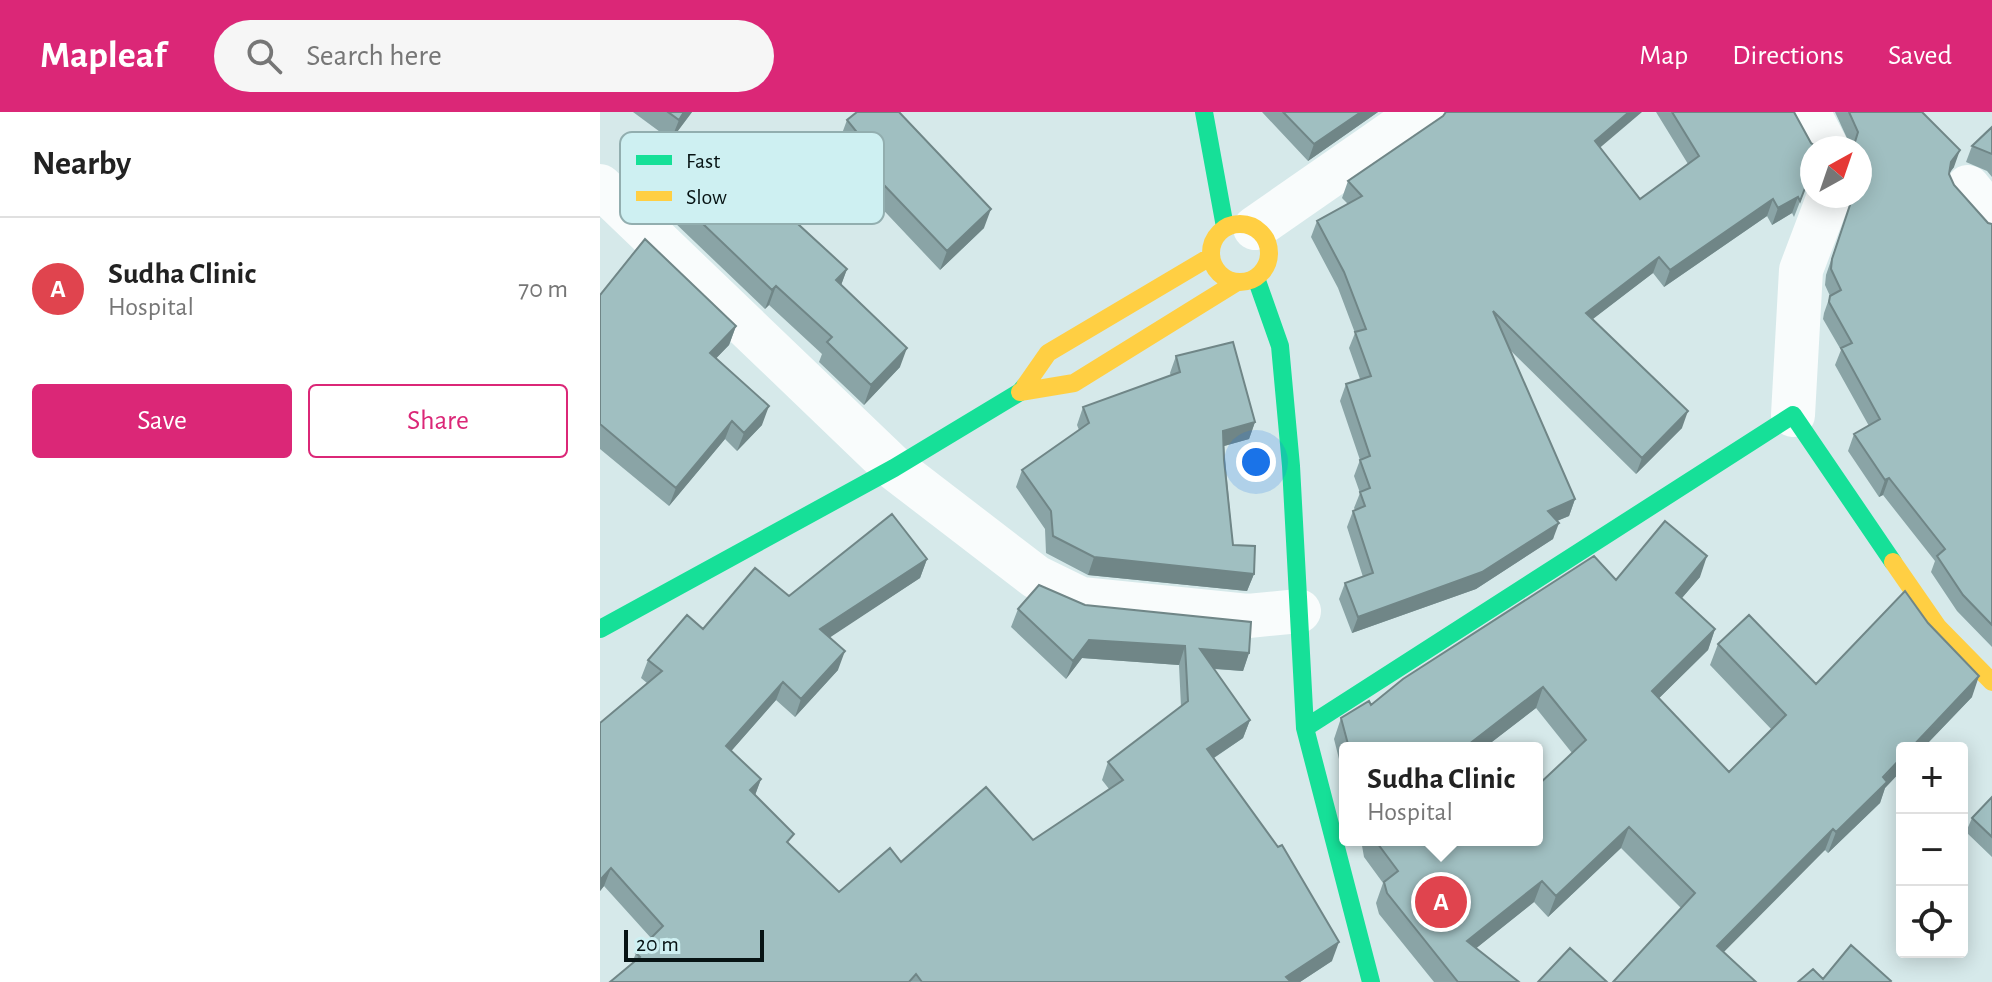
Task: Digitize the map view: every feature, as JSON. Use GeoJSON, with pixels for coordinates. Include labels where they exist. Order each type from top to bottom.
{"type":"FeatureCollection","features":[{"type":"Feature","properties":{"kind":"street"},"geometry":{"type":"LineString","coordinates":[[600,629],[894,468],[1020,392],[1074,383],[1237,282],[1256,278],[1266,267],[1269,253],[1266,239],[1240,228],[1204,112]]}},
{"type":"Feature","properties":{"kind":"street"},"geometry":{"type":"LineString","coordinates":[[1237,282],[1219,274],[1210,257],[1213,240],[1240,228],[1422,112]]}},
{"type":"Feature","properties":{"kind":"street"},"geometry":{"type":"LineString","coordinates":[[1808,112],[1821,136]]}},
{"type":"Feature","properties":{"kind":"street"},"geometry":{"type":"LineString","coordinates":[[600,186],[620,205]]}},
{"type":"Feature","properties":{"kind":"street"},"geometry":{"type":"LineString","coordinates":[[1824,208],[1801,270],[1793,415],[1938,627],[1992,682]]}},
{"type":"Feature","properties":{"kind":"street"},"geometry":{"type":"LineString","coordinates":[[640,224],[894,468],[1036,577],[1081,599],[1248,616],[1299,611]]}},
{"type":"Feature","properties":{"kind":"street"},"geometry":{"type":"LineString","coordinates":[[1020,392],[1048,353],[1210,257]]}},
{"type":"Feature","properties":{"kind":"street"},"geometry":{"type":"LineString","coordinates":[[1256,278],[1280,346],[1291,466],[1305,728],[1371,982]]}},
{"type":"Feature","properties":{"kind":"street"},"geometry":{"type":"LineString","coordinates":[[1305,728],[1793,415]]}},
{"type":"Feature","properties":{"kind":"building"},"geometry":{"type":"Polygon","coordinates":[[[668,112],[684,112],[679,120],[668,112]]]}},
{"type":"Feature","properties":{"kind":"building"},"geometry":{"type":"Polygon","coordinates":[[[857,112],[899,112],[991,209],[947,251],[884,185],[884,132],[857,132],[847,120],[857,112]]]}},
{"type":"Feature","properties":{"kind":"building"},"geometry":{"type":"Polygon","coordinates":[[[1283,112],[1361,112],[1314,144],[1283,112]]]}},
{"type":"Feature","properties":{"kind":"building"},"geometry":{"type":"Polygon","coordinates":[[[1446,112],[1629,112],[1595,141],[1640,199],[1699,156],[1672,112],[1794,112],[1807,136],[1800,136],[1800,201],[1798,197],[1778,208],[1773,199],[1670,270],[1659,257],[1586,313],[1688,411],[1642,458],[1493,311],[1575,499],[1548,511],[1559,523],[1482,572],[1358,617],[1345,583],[1373,573],[1353,511],[1365,506],[1360,492],[1370,488],[1360,460],[1370,456],[1346,384],[1371,376],[1355,332],[1366,329],[1344,272],[1317,221],[1362,196],[1348,181],[1446,112]]]}},
{"type":"Feature","properties":{"kind":"building"},"geometry":{"type":"Polygon","coordinates":[[[1849,112],[1922,112],[1960,150],[1951,162],[1949,174],[1954,185],[1992,224],[1992,625],[1963,595],[1937,556],[1945,549],[1889,478],[1885,480],[1854,434],[1880,419],[1841,348],[1852,343],[1829,302],[1830,296],[1841,290],[1831,269],[1849,208],[1872,208],[1872,136],[1857,136],[1858,132],[1849,112]]]}},
{"type":"Feature","properties":{"kind":"building"},"geometry":{"type":"Polygon","coordinates":[[[1992,127],[1992,154],[1972,146],[1992,127]]]}},
{"type":"Feature","properties":{"kind":"building"},"geometry":{"type":"Polygon","coordinates":[[[703,224],[798,224],[847,269],[836,280],[907,348],[871,385],[827,342],[832,337],[776,286],[772,290],[703,224]]]}},
{"type":"Feature","properties":{"kind":"building"},"geometry":{"type":"Polygon","coordinates":[[[645,239],[736,326],[710,353],[769,406],[744,433],[732,421],[676,488],[600,424],[600,295],[645,239]]]}},
{"type":"Feature","properties":{"kind":"building"},"geometry":{"type":"Polygon","coordinates":[[[1233,342],[1255,422],[1223,431],[1224,460],[1233,545],[1255,546],[1254,574],[1094,557],[1053,536],[1051,511],[1022,470],[1089,423],[1083,407],[1180,372],[1176,356],[1233,342]]]}},
{"type":"Feature","properties":{"kind":"building"},"geometry":{"type":"Polygon","coordinates":[[[892,514],[927,559],[820,629],[845,651],[801,699],[783,682],[726,746],[761,779],[750,790],[794,834],[787,842],[839,892],[890,848],[901,862],[986,787],[1033,840],[1123,780],[1108,762],[1188,701],[1185,646],[1089,640],[1073,661],[1018,609],[1039,585],[1085,605],[1251,622],[1249,653],[1200,649],[1250,720],[1207,749],[1278,847],[1282,845],[1339,942],[1286,977],[1291,982],[922,982],[916,974],[909,982],[610,982],[640,957],[636,953],[663,926],[611,868],[600,880],[600,723],[662,671],[648,660],[687,615],[703,629],[755,568],[789,596],[892,514]]]}},
{"type":"Feature","properties":{"kind":"building"},"geometry":{"type":"Polygon","coordinates":[[[1665,521],[1707,556],[1676,593],[1715,629],[1652,691],[1729,772],[1786,715],[1718,644],[1749,615],[1816,684],[1905,591],[1928,623],[1979,676],[1917,742],[1896,742],[1896,763],[1883,777],[1887,782],[1836,832],[1833,829],[1717,946],[1756,982],[1613,982],[1695,893],[1629,827],[1556,896],[1542,881],[1467,941],[1519,982],[1458,982],[1387,893],[1384,882],[1398,871],[1379,846],[1543,846],[1543,780],[1586,740],[1543,687],[1472,742],[1347,742],[1341,718],[1369,701],[1371,705],[1403,679],[1594,556],[1616,580],[1665,521]]]}},
{"type":"Feature","properties":{"kind":"building"},"geometry":{"type":"Polygon","coordinates":[[[1992,797],[1992,837],[1972,818],[1992,797]]]}},
{"type":"Feature","properties":{"kind":"building"},"geometry":{"type":"Polygon","coordinates":[[[1851,945],[1891,981],[1798,982],[1813,969],[1823,979],[1851,945]]]}},
{"type":"Feature","properties":{"kind":"building"},"geometry":{"type":"Polygon","coordinates":[[[1570,948],[1607,982],[1538,982],[1570,948]]]}},
{"type":"Feature","properties":{"kind":"traffic: fast"},"geometry":{"type":"LineString","coordinates":[[1204,112],[1225,227]]}},
{"type":"Feature","properties":{"kind":"traffic: fast"},"geometry":{"type":"LineString","coordinates":[[1256,278],[1280,346],[1291,466],[1305,728],[1371,982]]}},
{"type":"Feature","properties":{"kind":"traffic: fast"},"geometry":{"type":"LineString","coordinates":[[600,629],[894,468],[1020,392],[1025,386]]}},
{"type":"Feature","properties":{"kind":"traffic: fast"},"geometry":{"type":"LineString","coordinates":[[1305,728],[1793,415],[1893,562]]}},
{"type":"Feature","properties":{"kind":"traffic: slow"},"geometry":{"type":"LineString","coordinates":[[1240,224],[1261,232],[1269,253],[1261,274],[1240,282],[1219,274],[1211,253],[1219,232],[1240,224]]}},
{"type":"Feature","properties":{"kind":"traffic: slow"},"geometry":{"type":"LineString","coordinates":[[1025,386],[1048,353],[1210,257]]}},
{"type":"Feature","properties":{"kind":"traffic: slow"},"geometry":{"type":"LineString","coordinates":[[1020,392],[1074,383],[1237,282]]}},
{"type":"Feature","properties":{"kind":"traffic: slow"},"geometry":{"type":"LineString","coordinates":[[1893,562],[1938,627],[1992,682]]}},
{"type":"Feature","properties":{"kind":"place","name":"Sudha Clinic"},"geometry":{"type":"Point","coordinates":[1441,902]}}]}
